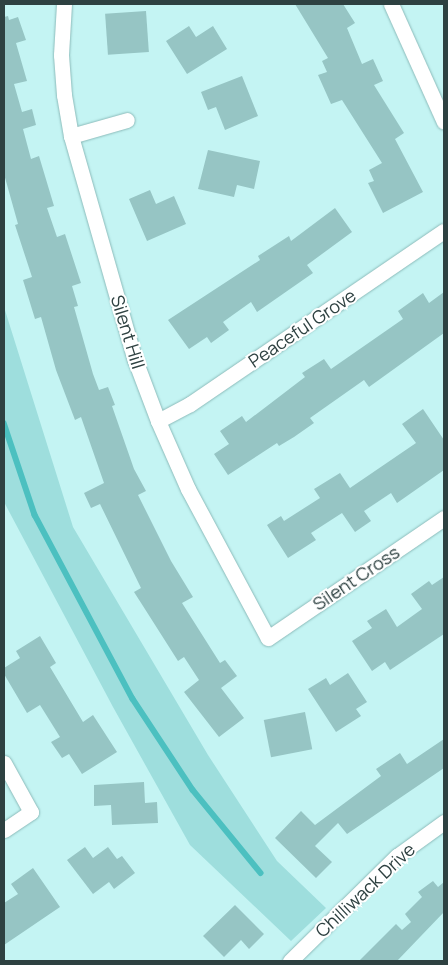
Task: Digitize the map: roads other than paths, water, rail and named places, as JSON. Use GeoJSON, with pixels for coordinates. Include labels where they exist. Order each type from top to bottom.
{"type":"FeatureCollection","features":[{"type":"Feature","properties":{"kind":"street","name":"Silent Hill"},"geometry":{"type":"LineString","coordinates":[[64,4],[61,55],[64,95],[72,136],[136,360],[158,421],[188,488],[268,638]]}},
{"type":"Feature","properties":{"kind":"street"},"geometry":{"type":"LineString","coordinates":[[391,4],[444,122]]}},
{"type":"Feature","properties":{"kind":"street"},"geometry":{"type":"LineString","coordinates":[[72,136],[127,120]]}},
{"type":"Feature","properties":{"kind":"street","name":"Peaceful Grove"},"geometry":{"type":"LineString","coordinates":[[158,421],[190,404],[444,231]]}},
{"type":"Feature","properties":{"kind":"street","name":"Silent Cross"},"geometry":{"type":"LineString","coordinates":[[268,638],[444,518]]}},
{"type":"Feature","properties":{"kind":"street"},"geometry":{"type":"LineString","coordinates":[[4,763],[31,812],[4,830]]}},
{"type":"Feature","properties":{"kind":"street","name":"Chilliwack Drive"},"geometry":{"type":"LineString","coordinates":[[290,961],[397,856],[444,822]]}},
{"type":"Feature","properties":{"kind":"waterway"},"geometry":{"type":"LineString","coordinates":[[4,423],[35,515],[133,699],[193,790],[261,873]]}}]}
